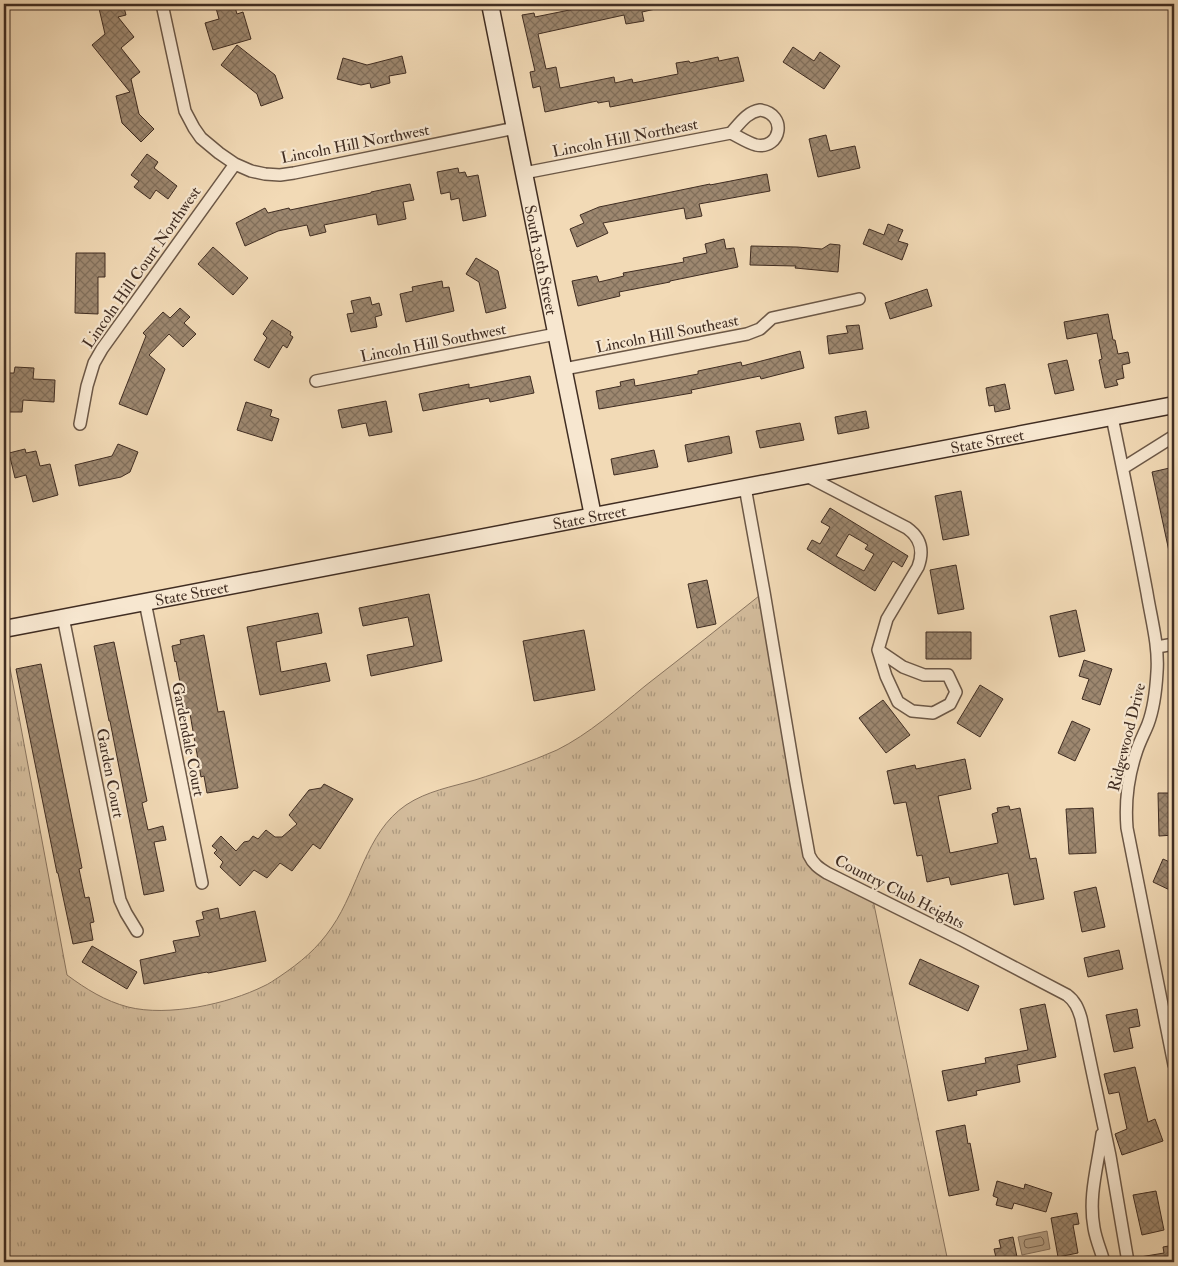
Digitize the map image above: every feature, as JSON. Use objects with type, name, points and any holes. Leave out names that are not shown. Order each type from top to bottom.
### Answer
[{"type":"main road","name":"South 30th Street","points":[[490,4],[593,516]]},
{"type":"main road","name":"State Street","points":[[4,629],[1174,405]]},
{"type":"street","name":"Lincoln Hill Northwest","points":[[162,4],[184,111],[201,138],[235,164],[251,171],[280,175],[294,173],[515,128]]},
{"type":"street","name":"Lincoln Hill Northeast","points":[[524,174],[731,133]]},
{"type":"street","name":"Lincoln Hill Court Northwest","points":[[80,424],[89,378],[94,363],[102,349],[235,164]]},
{"type":"street","name":"Lincoln Hill Southeast","points":[[564,369],[747,334],[760,329],[772,318],[859,299]]},
{"type":"street","name":"Lincoln Hill Southwest","points":[[316,381],[556,334]]},
{"type":"street","name":"Ridgewood Drive","points":[[1112,417],[1141,559],[1158,669],[1155,697],[1131,770],[1127,792],[1127,828],[1174,1065]]},
{"type":"street","points":[[1123,468],[1174,436]]},
{"type":"street","points":[[805,475],[907,528],[918,538],[922,548],[918,567],[886,619],[878,650],[886,676],[898,702],[912,711],[933,713],[950,704],[956,692],[948,675],[924,675],[903,667],[878,650]]},
{"type":"street","name":"Country Club Heights","points":[[744,487],[809,855],[816,866],[827,873],[962,940],[1072,999],[1076,1004],[1081,1018],[1110,1156],[1128,1262]]},
{"type":"street","name":"Gardendale Court","points":[[145,602],[202,883]]},
{"type":"street","name":"Garden Court","points":[[64,617],[120,900],[138,931]]},
{"type":"street","points":[[1156,647],[1174,644]]},
{"type":"street","points":[[1101,1112],[1102,1133],[1095,1172],[1093,1212],[1094,1228],[1104,1262]]},
{"type":"green space","points":[[764,592],[812,861],[872,895],[948,1262],[4,1262],[4,636],[67,975],[96,994],[128,1007],[144,1010],[179,1009],[216,1003],[266,985],[308,955],[326,935],[341,912],[381,830],[406,805],[431,793],[516,766],[569,744],[602,721]]},
{"type":"water","points":[[1047,1231],[1050,1249],[1022,1255],[1018,1237]]},
{"type":"building","points":[[98,4],[123,4],[126,15],[118,17],[134,37],[121,48],[140,72],[131,79],[139,114],[154,129],[141,142],[122,123],[116,96],[130,92],[92,45],[105,34]]},
{"type":"building","points":[[234,4],[237,14],[243,12],[251,39],[213,50],[205,23],[219,19],[216,8]]},
{"type":"building","points":[[599,4],[660,4],[660,8],[642,12],[644,21],[626,24],[624,15],[538,34],[546,69],[556,67],[560,88],[614,77],[615,83],[632,79],[633,83],[678,74],[676,63],[689,61],[690,63],[718,57],[719,61],[738,57],[744,81],[610,107],[609,101],[598,103],[597,101],[545,112],[540,86],[533,88],[530,72],[535,71],[522,15],[534,13],[535,17]]},
{"type":"building","points":[[237,45],[275,75],[283,98],[261,106],[257,94],[221,65]]},
{"type":"building","points":[[793,47],[814,61],[820,52],[840,66],[824,89],[783,62]]},
{"type":"building","points":[[402,56],[406,73],[389,76],[390,83],[371,88],[370,83],[361,85],[337,79],[343,58],[367,65]]},
{"type":"building","points":[[826,135],[830,151],[855,146],[860,168],[818,177],[809,139]]},
{"type":"building","points":[[147,154],[158,162],[154,168],[177,186],[168,199],[156,190],[150,199],[134,187],[139,181],[131,175]]},
{"type":"building","points":[[458,168],[459,173],[465,172],[467,177],[478,175],[486,216],[463,221],[459,198],[451,200],[450,192],[441,194],[437,172]]},
{"type":"building","points":[[767,174],[770,191],[699,204],[702,216],[686,219],[684,208],[603,223],[608,233],[577,247],[570,229],[584,223],[580,215],[599,207]]},
{"type":"building","points":[[410,184],[414,200],[403,202],[406,219],[378,225],[376,214],[324,225],[326,232],[310,236],[307,225],[278,231],[245,246],[236,223],[265,208],[268,213],[289,208],[290,210]]},
{"type":"building","points":[[888,224],[903,230],[898,241],[908,244],[902,260],[863,244],[869,229],[884,235]]},
{"type":"building","points":[[724,239],[726,249],[734,248],[738,267],[619,292],[620,296],[578,306],[572,281],[597,276],[599,282],[624,276],[623,273],[684,262],[683,258],[707,253],[705,244]]},
{"type":"building","points":[[830,244],[840,245],[838,272],[795,268],[796,266],[750,265],[751,246],[822,249]]},
{"type":"building","points":[[213,247],[248,278],[233,295],[198,264]]},
{"type":"building","points":[[76,253],[105,253],[105,277],[98,277],[98,314],[75,313]]},
{"type":"building","points":[[476,258],[498,271],[506,308],[486,313],[479,282],[466,274]]},
{"type":"building","points":[[442,281],[443,288],[449,287],[454,311],[406,322],[400,294],[413,291],[412,287]]},
{"type":"building","points":[[927,289],[932,306],[890,319],[885,303]]},
{"type":"building","points":[[370,297],[372,305],[379,303],[382,315],[375,317],[377,327],[351,332],[347,314],[354,313],[351,301]]},
{"type":"building","points":[[180,308],[190,317],[184,323],[196,334],[183,347],[169,334],[149,355],[165,369],[147,415],[119,404],[146,336],[143,333],[163,312],[170,318]]},
{"type":"building","points":[[1108,314],[1118,354],[1128,352],[1130,363],[1122,365],[1124,378],[1116,380],[1118,385],[1105,388],[1099,360],[1102,359],[1097,333],[1067,339],[1064,322]]},
{"type":"building","points":[[272,320],[291,332],[290,335],[293,337],[287,348],[283,345],[269,368],[254,360],[267,338],[263,334]]},
{"type":"building","points":[[859,325],[863,349],[829,354],[827,336],[848,333],[846,326]]},
{"type":"building","points":[[800,351],[804,368],[761,379],[760,376],[691,390],[692,393],[599,409],[596,391],[621,386],[620,382],[634,379],[635,386],[698,374],[698,371],[741,362],[742,366]]},
{"type":"building","points":[[1067,360],[1074,390],[1055,394],[1048,364]]},
{"type":"building","points":[[15,367],[34,368],[33,379],[55,380],[54,402],[23,400],[22,412],[8,412],[9,404],[4,403],[4,373],[14,373]]},
{"type":"building","points":[[530,376],[534,393],[490,402],[489,398],[423,411],[419,394],[469,384],[469,388]]},
{"type":"building","points":[[1005,384],[1010,409],[995,412],[994,405],[989,406],[986,388]]},
{"type":"building","points":[[386,401],[392,432],[369,436],[366,423],[342,428],[338,410]]},
{"type":"building","points":[[246,402],[272,410],[270,416],[279,419],[272,441],[237,430]]},
{"type":"building","points":[[866,411],[869,428],[838,434],[835,417]]},
{"type":"building","points":[[800,423],[804,440],[760,448],[756,431]]},
{"type":"building","points":[[729,436],[732,453],[688,462],[685,445]]},
{"type":"building","points":[[118,444],[138,452],[130,472],[121,477],[79,486],[75,465],[112,456]]},
{"type":"building","points":[[25,449],[26,453],[36,451],[40,466],[50,464],[58,495],[33,502],[26,475],[15,478],[9,453]]},
{"type":"building","points":[[654,450],[658,467],[614,475],[611,459]]},
{"type":"building","points":[[1174,467],[1174,556],[1170,556],[1152,472]]},
{"type":"building","points":[[961,491],[969,535],[943,540],[935,496]]},
{"type":"building","points":[[830,508],[908,556],[902,567],[893,561],[875,591],[807,549],[812,540],[820,544],[830,527],[821,522]],"holes":[[[849,534],[868,545],[865,549],[874,554],[864,571],[836,556]]]},
{"type":"building","points":[[956,565],[964,609],[938,614],[930,570]]},
{"type":"building","points":[[707,580],[716,624],[697,628],[688,584]]},
{"type":"building","points":[[429,594],[442,661],[371,676],[367,655],[414,646],[408,617],[363,626],[359,608]]},
{"type":"building","points":[[1076,610],[1085,651],[1059,657],[1050,616]]},
{"type":"building","points":[[318,613],[322,633],[276,642],[281,672],[326,663],[330,681],[260,695],[247,627]]},
{"type":"building","points":[[584,630],[595,690],[534,701],[523,641]]},
{"type":"building","points":[[926,632],[971,632],[971,659],[926,659]]},
{"type":"building","points":[[204,635],[218,712],[224,711],[238,788],[207,793],[204,776],[201,777],[189,708],[185,709],[172,646],[181,644],[180,640]]},
{"type":"building","points":[[114,642],[147,801],[142,803],[148,830],[163,826],[166,840],[154,842],[164,891],[144,895],[94,646]]},
{"type":"building","points":[[1084,660],[1112,669],[1100,705],[1082,699],[1089,679],[1079,676]]},
{"type":"building","points":[[41,664],[82,868],[79,869],[85,898],[89,897],[94,922],[90,923],[93,940],[73,944],[16,669]]},
{"type":"building","points":[[980,685],[1003,699],[980,737],[957,723]]},
{"type":"building","points":[[883,700],[910,735],[886,753],[859,718]]},
{"type":"building","points":[[1072,721],[1090,729],[1075,761],[1058,753]]},
{"type":"building","points":[[965,759],[971,789],[938,796],[950,853],[998,843],[992,814],[998,812],[997,808],[1009,806],[1010,810],[1020,808],[1030,859],[1036,858],[1044,899],[1014,905],[1008,873],[951,885],[949,877],[927,882],[922,855],[917,856],[906,802],[894,804],[887,771],[915,765],[916,769]]},
{"type":"building","points":[[324,784],[353,799],[320,849],[313,844],[292,871],[280,863],[267,878],[254,870],[240,886],[220,867],[223,862],[214,853],[217,850],[212,846],[221,836],[236,851],[253,836],[258,839],[266,830],[275,837],[282,837],[297,824],[289,815],[309,790],[321,788]]},
{"type":"building","points":[[1158,793],[1174,793],[1174,835],[1159,836]]},
{"type":"building","points":[[1093,808],[1096,853],[1069,854],[1066,809]]},
{"type":"building","points":[[1163,859],[1174,864],[1174,892],[1153,882]]},
{"type":"building","points":[[1096,887],[1105,927],[1082,932],[1074,892]]},
{"type":"building","points":[[218,908],[220,919],[255,911],[266,961],[144,984],[140,960],[176,952],[173,941],[200,936],[196,921],[204,919],[202,912]]},
{"type":"building","points":[[92,946],[137,972],[127,989],[82,962]]},
{"type":"building","points":[[1119,950],[1123,969],[1088,977],[1084,958]]},
{"type":"building","points":[[920,959],[979,986],[968,1011],[909,984]]},
{"type":"building","points":[[1045,1004],[1056,1057],[1017,1065],[1020,1082],[976,1091],[977,1095],[948,1101],[942,1071],[986,1063],[985,1058],[1028,1050],[1020,1009]]},
{"type":"building","points":[[1137,1009],[1140,1026],[1129,1028],[1133,1048],[1114,1052],[1106,1015]]},
{"type":"building","points":[[1135,1067],[1148,1122],[1155,1119],[1163,1141],[1122,1155],[1115,1134],[1127,1129],[1119,1092],[1109,1094],[1104,1074]]},
{"type":"building","points":[[965,1125],[979,1190],[949,1196],[936,1131]]},
{"type":"building","points":[[997,1181],[1024,1189],[1025,1184],[1052,1193],[1046,1212],[1014,1203],[1012,1209],[996,1205],[998,1198],[993,1196]]},
{"type":"building","points":[[1156,1191],[1164,1230],[1142,1235],[1133,1195]]},
{"type":"building","points":[[1077,1213],[1079,1224],[1073,1225],[1078,1253],[1058,1257],[1051,1218]]},
{"type":"building","points":[[1013,1237],[1018,1262],[997,1262],[994,1249],[1001,1248],[999,1240]]},
{"type":"building","points":[[1174,1245],[1174,1262],[1140,1262],[1140,1257],[1164,1253],[1163,1247]]}]
